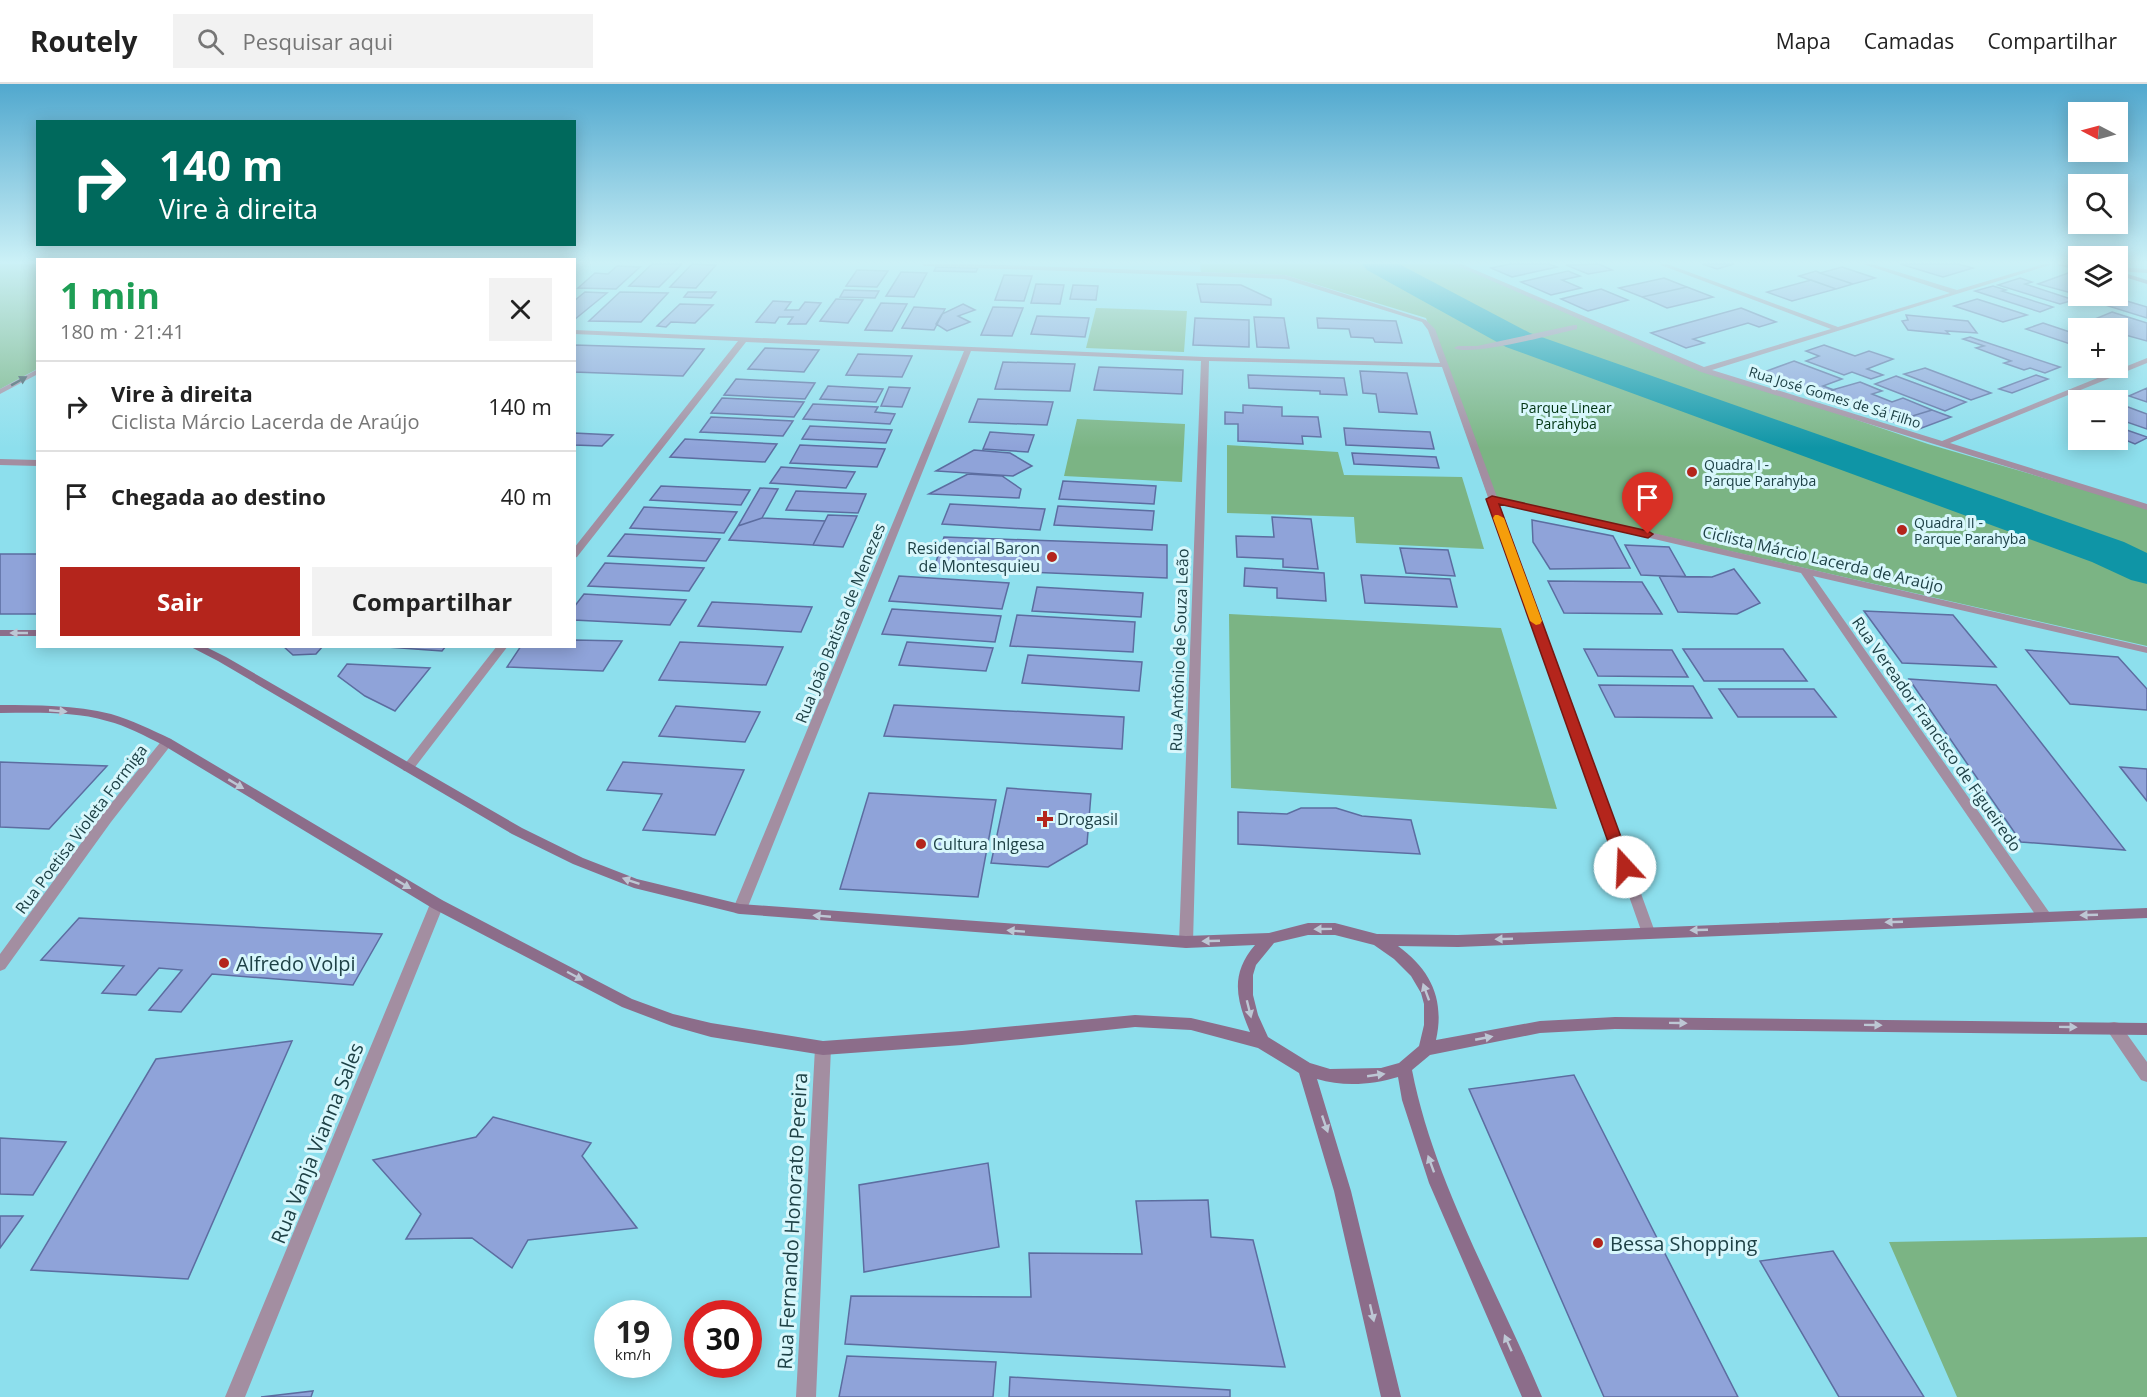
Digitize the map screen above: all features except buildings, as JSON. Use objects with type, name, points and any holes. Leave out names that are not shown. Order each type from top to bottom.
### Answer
[{"type":"main road","points":[[0,633],[36,633]]},
{"type":"main road","points":[[199,648],[222,659],[517,831],[578,861],[634,883],[740,909],[1186,942],[1269,939],[1308,930],[1335,929],[1377,940],[1458,941],[2147,913]]},
{"type":"main road","points":[[0,709],[34,709],[89,714],[123,721],[167,742],[437,904],[627,1003],[672,1020],[750,1037],[823,1048],[962,1038],[1135,1021],[1191,1024],[1262,1042],[1306,1069],[1330,1076],[1354,1077],[1381,1075],[1404,1068],[1426,1049],[1540,1027],[1615,1023],[2147,1029]]},
{"type":"main road","points":[[1262,1042],[1252,1020],[1244,992],[1249,966],[1269,939]]},
{"type":"main road","points":[[1377,940],[1411,963],[1428,992],[1432,1017],[1426,1049]]},
{"type":"main road","points":[[1404,1068],[1410,1100],[1438,1184],[1532,1397]]},
{"type":"main road","points":[[1306,1069],[1329,1135],[1391,1397]]},
{"type":"street","points":[[1427,325],[1431,328],[1445,365],[1648,932]]},
{"type":"street","name":"Rua José Gomes de Sá Filho","points":[[1599,325],[1704,370],[2147,507]]},
{"type":"street","points":[[1828,325],[1838,329]]},
{"type":"street","points":[[1704,370],[1850,325]]},
{"type":"street","points":[[1458,348],[1477,348],[1574,327]]},
{"type":"street","points":[[576,332],[1205,359],[1445,365]]},
{"type":"street","points":[[576,552],[743,340]]},
{"type":"street","name":"Rua João Batista de Menezes","points":[[740,909],[968,349]]},
{"type":"street","name":"Rua Antônio de Souza Leão","points":[[1186,942],[1205,359]]},
{"type":"street","points":[[1941,444],[2147,360]]},
{"type":"street","points":[[0,392],[36,372]]},
{"type":"street","points":[[0,462],[36,463]]},
{"type":"street","name":"Ciclista Márcio Lacerda de Araújo","points":[[1492,499],[2147,650]]},
{"type":"street","name":"Rua Vereador Francisco de Figueiredo","points":[[1804,570],[2043,916]]},
{"type":"street","points":[[408,768],[501,648]]},
{"type":"street","name":"Rua Poetisa Violeta Formiga","points":[[0,965],[106,819],[167,742]]},
{"type":"street","name":"Rua Vanja Vianna Sales","points":[[236,1397],[437,904]]},
{"type":"street","points":[[2114,1028],[2147,1074]]},
{"type":"street","name":"Rua Fernando Honorato Pereira","points":[[806,1397],[823,1048]]},
{"type":"green space","points":[[0,325],[36,325],[36,370],[0,389]]},
{"type":"green space","points":[[1092,325],[1186,325],[1184,352],[1086,348]]},
{"type":"green space","name":"Parque Linear Parahyba","points":[[1429,325],[1603,325],[1700,367],[1928,444],[2147,508],[2147,646],[1488,496]]},
{"type":"green space","points":[[1077,419],[1185,424],[1182,482],[1064,476]]},
{"type":"green space","points":[[1227,445],[1338,452],[1344,475],[1462,477],[1484,549],[1356,543],[1354,517],[1227,513]]},
{"type":"green space","points":[[1229,614],[1501,628],[1557,809],[1231,788]]},
{"type":"green space","points":[[2147,1237],[2147,1397],[1957,1397],[1889,1242]]},
{"type":"waterway","points":[[1491,325],[1518,340],[2108,552],[2147,570]]},
{"type":"slow traffic","points":[[1498,518],[1536,621]]},
{"type":"place","name":"Quadra I - Parque Parahyba","points":[[1692,472]]},
{"type":"place","name":"Quadra II - Parque Parahyba","points":[[1902,530]]},
{"type":"place","name":"Residencial Baron de Montesquieu","points":[[1052,557]]},
{"type":"place","name":"Drogasil","points":[[1045,819]]},
{"type":"place","name":"Cultura Inlgesa","points":[[921,844]]},
{"type":"place","name":"Alfredo Volpi","points":[[224,963]]},
{"type":"place","name":"Bessa Shopping","points":[[1598,1243]]},
{"type":"route","points":[[1625,867],[1492,499],[1648,534]]}]
